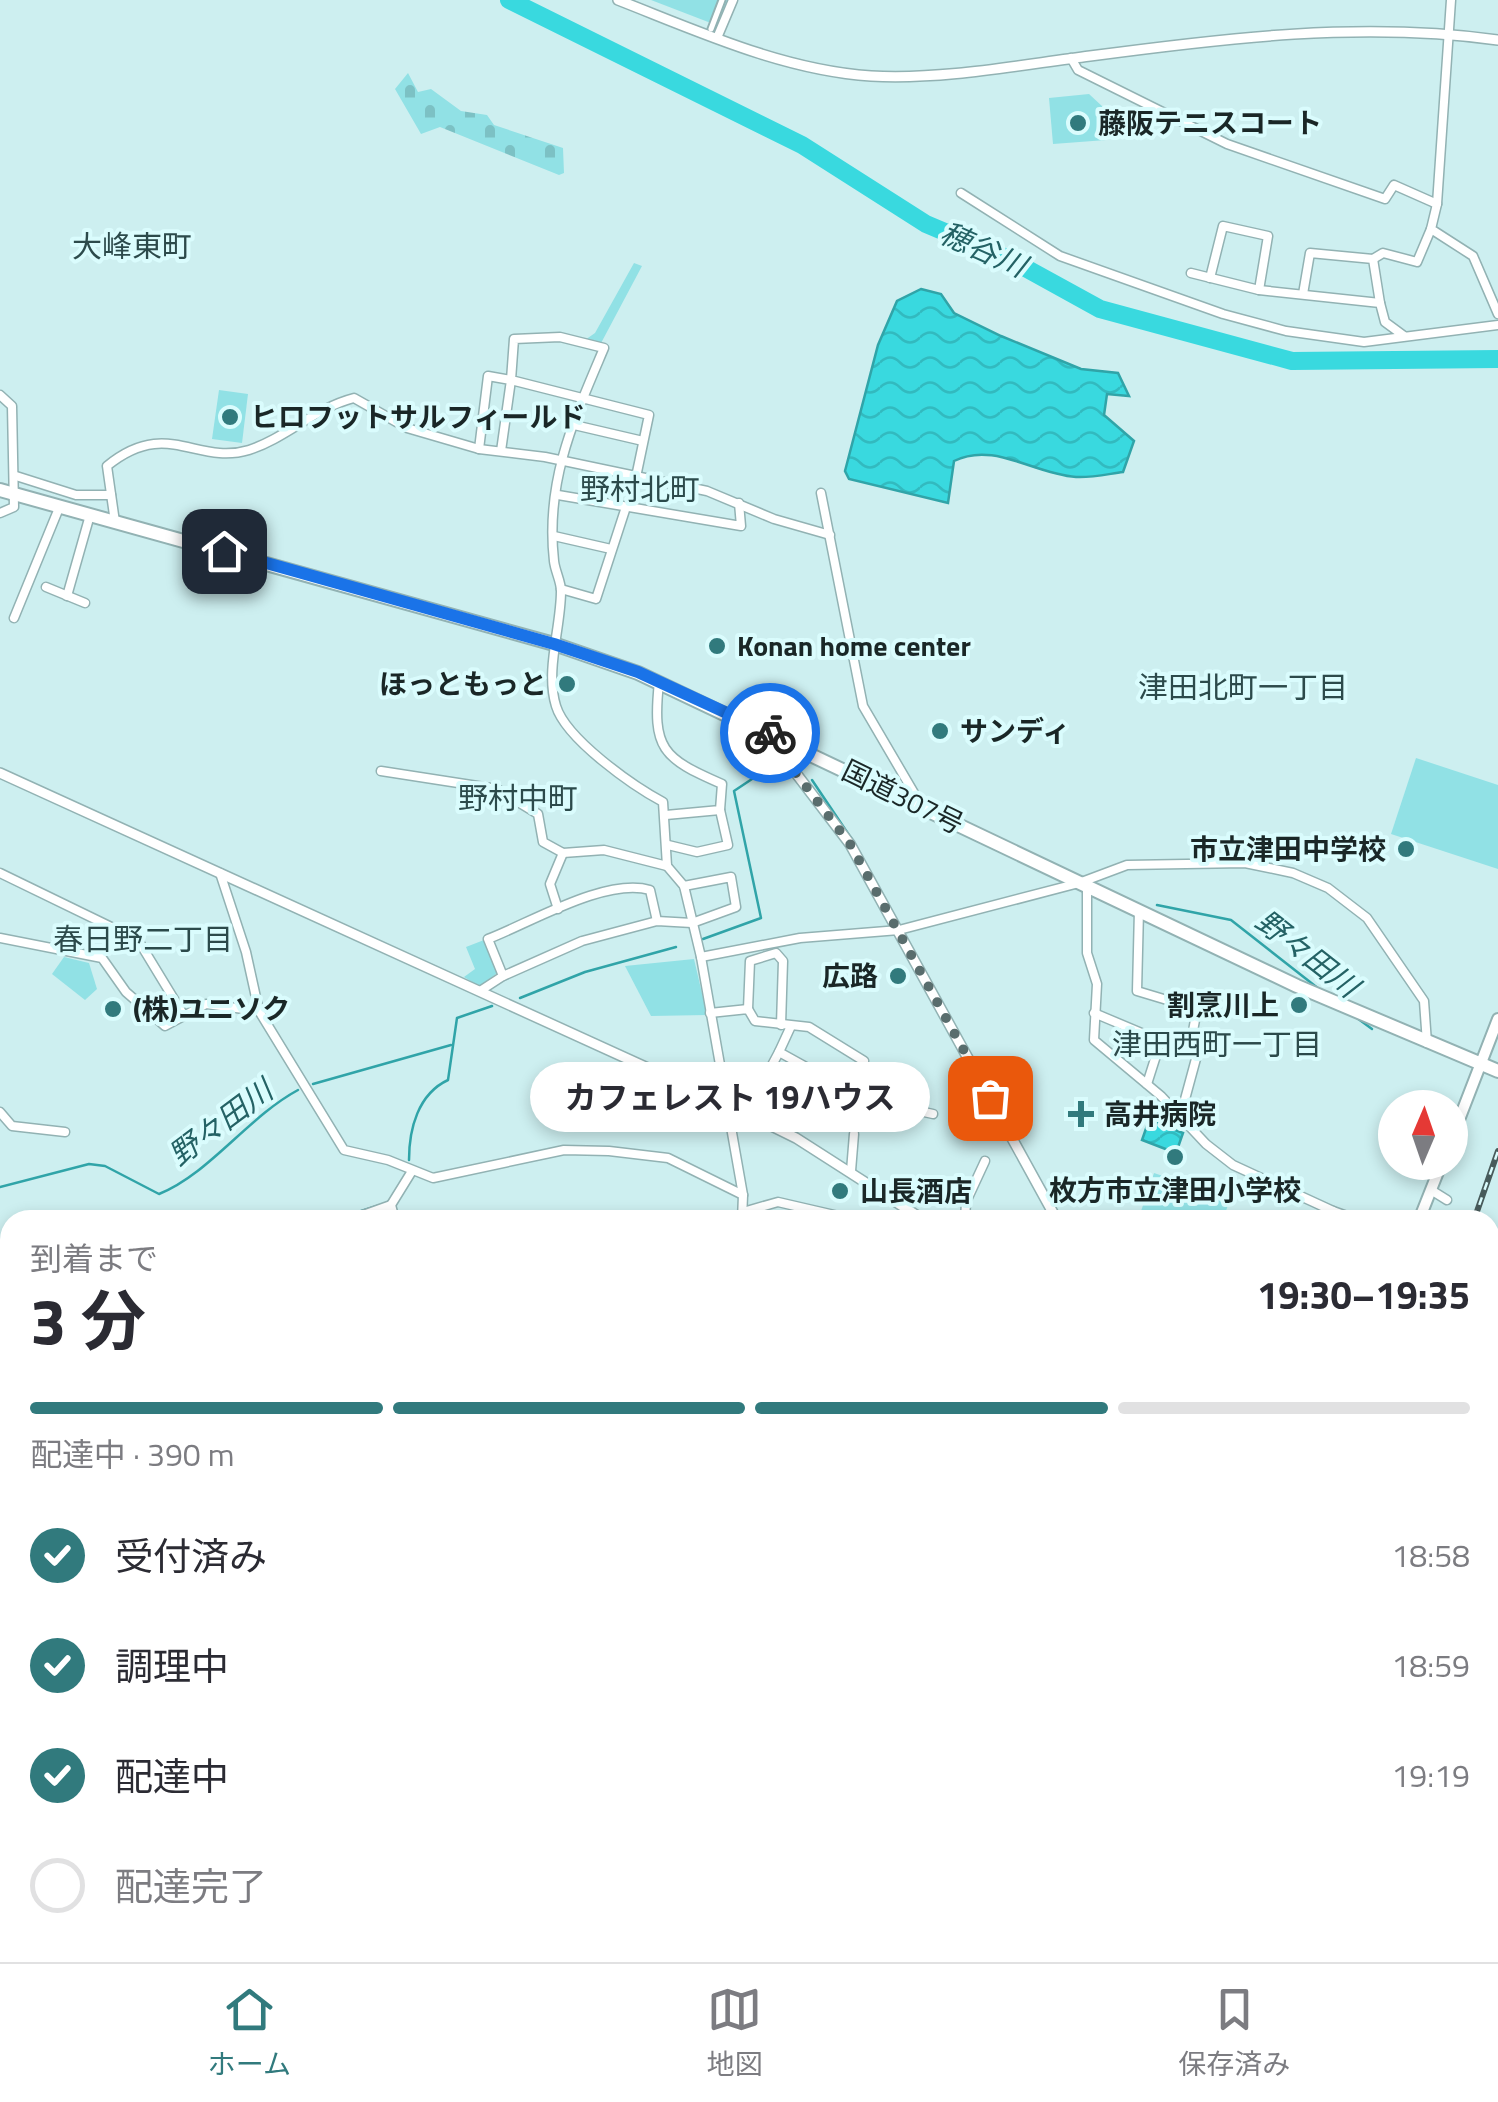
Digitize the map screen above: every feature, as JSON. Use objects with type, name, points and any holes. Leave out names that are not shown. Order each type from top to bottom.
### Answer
[{"type":"highway","name":"国道307号","points":[[0,490],[554,644],[659,682],[1356,1012],[1498,1071]]},
{"type":"main road","points":[[1468,1099],[1498,1019]]},
{"type":"main road","points":[[1423,1210],[1435,1180]]},
{"type":"street","points":[[618,0],[811,68],[874,76],[1262,35],[1448,34],[1498,40]]},
{"type":"street","points":[[714,34],[722,0]]},
{"type":"street","points":[[714,34],[733,0]]},
{"type":"street","points":[[1304,294],[1310,252],[1373,260],[1382,253],[1417,262],[1437,204],[1451,0]]},
{"type":"street","points":[[1071,58],[1078,70],[1227,144],[1385,199],[1394,185],[1437,204]]},
{"type":"street","points":[[961,192],[1060,256],[1208,309],[1323,338],[1364,342],[1498,324]]},
{"type":"street","points":[[1210,278],[1223,226],[1268,236],[1259,290]]},
{"type":"street","points":[[1431,229],[1474,256],[1498,314]]},
{"type":"street","points":[[1373,260],[1385,322],[1404,336]]},
{"type":"street","points":[[1191,273],[1259,290],[1380,303]]},
{"type":"street","points":[[501,451],[514,339],[560,337],[604,348],[570,424],[560,462],[554,536],[561,590],[554,644],[556,707],[594,753],[634,786],[663,802],[667,866]]},
{"type":"street","points":[[479,449],[488,376],[648,415],[636,477]]},
{"type":"street","points":[[0,395],[12,406],[16,476],[14,507],[0,513]]},
{"type":"street","points":[[116,522],[107,466],[131,451],[169,441],[194,449],[248,450],[330,404],[354,398],[393,424],[479,449],[707,490],[774,519],[830,535]]},
{"type":"street","points":[[570,424],[642,441]]},
{"type":"street","points":[[16,476],[76,495],[112,495]]},
{"type":"street","points":[[821,493],[863,706],[921,805]]},
{"type":"street","points":[[558,495],[741,526],[739,503]]},
{"type":"street","points":[[561,590],[596,599],[626,507]]},
{"type":"street","points":[[14,618],[59,508]]},
{"type":"street","points":[[67,596],[90,515]]},
{"type":"street","points":[[554,536],[612,549]]},
{"type":"street","points":[[46,587],[85,604]]},
{"type":"street","points":[[659,682],[654,726],[676,764],[722,784],[720,810],[728,844],[697,852],[668,845]]},
{"type":"street","points":[[785,741],[782,755],[850,844],[1052,1210]]},
{"type":"street","points":[[381,771],[497,789],[538,814],[543,842],[562,853],[604,850],[667,866],[684,886],[728,1105],[742,1210]]},
{"type":"street","points":[[0,773],[728,1105],[851,1172],[909,1210]]},
{"type":"street","points":[[666,815],[720,810]]},
{"type":"street","points":[[558,908],[550,884],[562,853]]},
{"type":"street","points":[[701,957],[800,938],[900,930],[1083,885],[1127,864],[1206,862],[1281,870],[1328,888],[1367,918],[1424,1001],[1426,1042]]},
{"type":"street","points":[[0,872],[138,940],[183,1014]]},
{"type":"street","points":[[220,873],[246,952],[258,1011],[344,1150],[388,1160],[432,1178],[456,1176],[518,1157],[566,1149],[609,1151],[668,1158],[743,1195]]},
{"type":"street","points":[[480,992],[503,976],[582,941],[657,922],[692,923],[736,907],[731,877],[684,886]]},
{"type":"street","points":[[1083,885],[1087,953],[1097,984],[1094,1040],[1234,1165],[1320,1210]]},
{"type":"street","points":[[503,976],[488,939],[594,895],[640,887],[650,890],[657,922]]},
{"type":"street","points":[[1136,909],[1138,991],[1197,1009],[1189,1053]]},
{"type":"street","points":[[0,938],[102,958],[126,992],[165,1026],[206,1004],[258,1011]]},
{"type":"street","points":[[772,1067],[786,1025],[783,961],[776,953],[750,961],[748,1009],[755,1020],[786,1025],[808,1027],[864,1060],[844,1088]]},
{"type":"street","points":[[710,1012],[748,1009]]},
{"type":"street","points":[[1094,1013],[1197,1056],[1181,1114]]},
{"type":"street","points":[[1147,1084],[1161,1040]]},
{"type":"street","points":[[778,1052],[844,1088],[847,1095],[934,1114]]},
{"type":"street","points":[[0,1112],[12,1126],[65,1132]]},
{"type":"street","points":[[851,1172],[854,1134]]},
{"type":"street","points":[[966,1210],[985,1161]]},
{"type":"street","points":[[379,1210],[391,1206],[412,1171]]},
{"type":"street","points":[[1431,1190],[1447,1200]]},
{"type":"street","points":[[757,1210],[778,1202],[813,1210]]},
{"type":"street","points":[[391,1206],[392,1210]]},
{"type":"green space","points":[[651,0],[728,0],[716,25]]},
{"type":"green space","points":[[408,73],[418,92],[431,89],[461,111],[487,115],[494,125],[563,148],[564,173],[559,175],[440,127],[421,134],[395,89]]},
{"type":"green space","name":"藤阪テニスコート","points":[[1089,94],[1103,107],[1106,140],[1053,144],[1049,98]]},
{"type":"green space","points":[[634,263],[642,266],[600,345],[585,340],[595,333]]},
{"type":"green space","name":"ヒロフットサルフィールド","points":[[219,390],[248,394],[242,443],[212,439]]},
{"type":"green space","points":[[1416,758],[1498,785],[1498,869],[1391,834]]},
{"type":"green space","points":[[484,940],[497,973],[480,987],[464,977],[475,969],[466,947]]},
{"type":"green space","points":[[64,957],[89,963],[97,989],[85,1000],[52,974]]},
{"type":"green space","points":[[694,959],[707,1015],[651,1016],[625,966]]},
{"type":"green space","points":[[1154,1173],[1230,1199],[1226,1210],[1141,1210]]},
{"type":"water","points":[[921,289],[941,294],[954,313],[1001,336],[1081,369],[1118,373],[1129,396],[1107,394],[1104,415],[1134,441],[1123,472],[1076,477],[999,456],[969,456],[954,461],[948,503],[849,479],[845,471],[878,345],[897,301]]},
{"type":"water","points":[[1149,1120],[1183,1133],[1176,1153],[1142,1140]]},
{"type":"waterway","name":"穂谷川","points":[[509,0],[802,145],[926,224],[1009,259],[1100,309],[1292,361],[1498,359]]},
{"type":"waterway","name":"野々田川","points":[[703,939],[761,918],[734,791],[761,773]]},
{"type":"waterway","name":"野々田川","points":[[812,780],[855,844]]},
{"type":"waterway","name":"野々田川","points":[[1157,905],[1231,920],[1319,989]]},
{"type":"waterway","name":"野々田川","points":[[520,998],[585,972],[676,947]]},
{"type":"waterway","points":[[409,1160],[411,1136],[422,1103],[448,1080],[457,1018],[492,1006]]},
{"type":"waterway","name":"野々田川","points":[[1357,1018],[1372,1029]]},
{"type":"waterway","name":"野々田川","points":[[313,1084],[451,1045]]},
{"type":"waterway","name":"野々田川","points":[[0,1187],[89,1164],[105,1166],[159,1194],[195,1173],[262,1115],[298,1090]]},
{"type":"waterway","points":[[364,1210],[377,1206]]},
{"type":"railway","points":[[1477,1210],[1498,1151]]},
{"type":"way so far","points":[[770,733],[785,741],[782,755],[850,844],[990,1098]]},
{"type":"place","name":"藤阪テニスコート","points":[[1078,123]]},
{"type":"place","name":"ヒロフットサルフィールド","points":[[230,417]]},
{"type":"place","name":"Konan home center","points":[[717,646]]},
{"type":"place","name":"ほっともっと","points":[[567,684]]},
{"type":"place","name":"サンディ","points":[[940,731]]},
{"type":"place","name":"市立津田中学校","points":[[1406,849]]},
{"type":"place","name":"広路","points":[[898,976]]},
{"type":"place","name":"割烹川上","points":[[1299,1005]]},
{"type":"place","name":"(株)ユニソク","points":[[113,1009]]},
{"type":"place","name":"カフェレスト 19ハウス","points":[[990,1098]]},
{"type":"place","name":"高井病院","points":[[1081,1114]]},
{"type":"place","name":"枚方市立津田小学校","points":[[1175,1157]]},
{"type":"place","name":"山長酒店","points":[[840,1191]]},
{"type":"district","name":"大峰東町","points":[[132,247]]},
{"type":"district","name":"野村北町","points":[[640,490]]},
{"type":"district","name":"津田北町一丁目","points":[[1243,688]]},
{"type":"district","name":"野村中町","points":[[518,799]]},
{"type":"district","name":"春日野二丁目","points":[[143,940]]},
{"type":"district","name":"津田西町一丁目","points":[[1217,1045]]},
{"type":"route","points":[[224,551],[554,644],[638,672],[770,733]]}]
